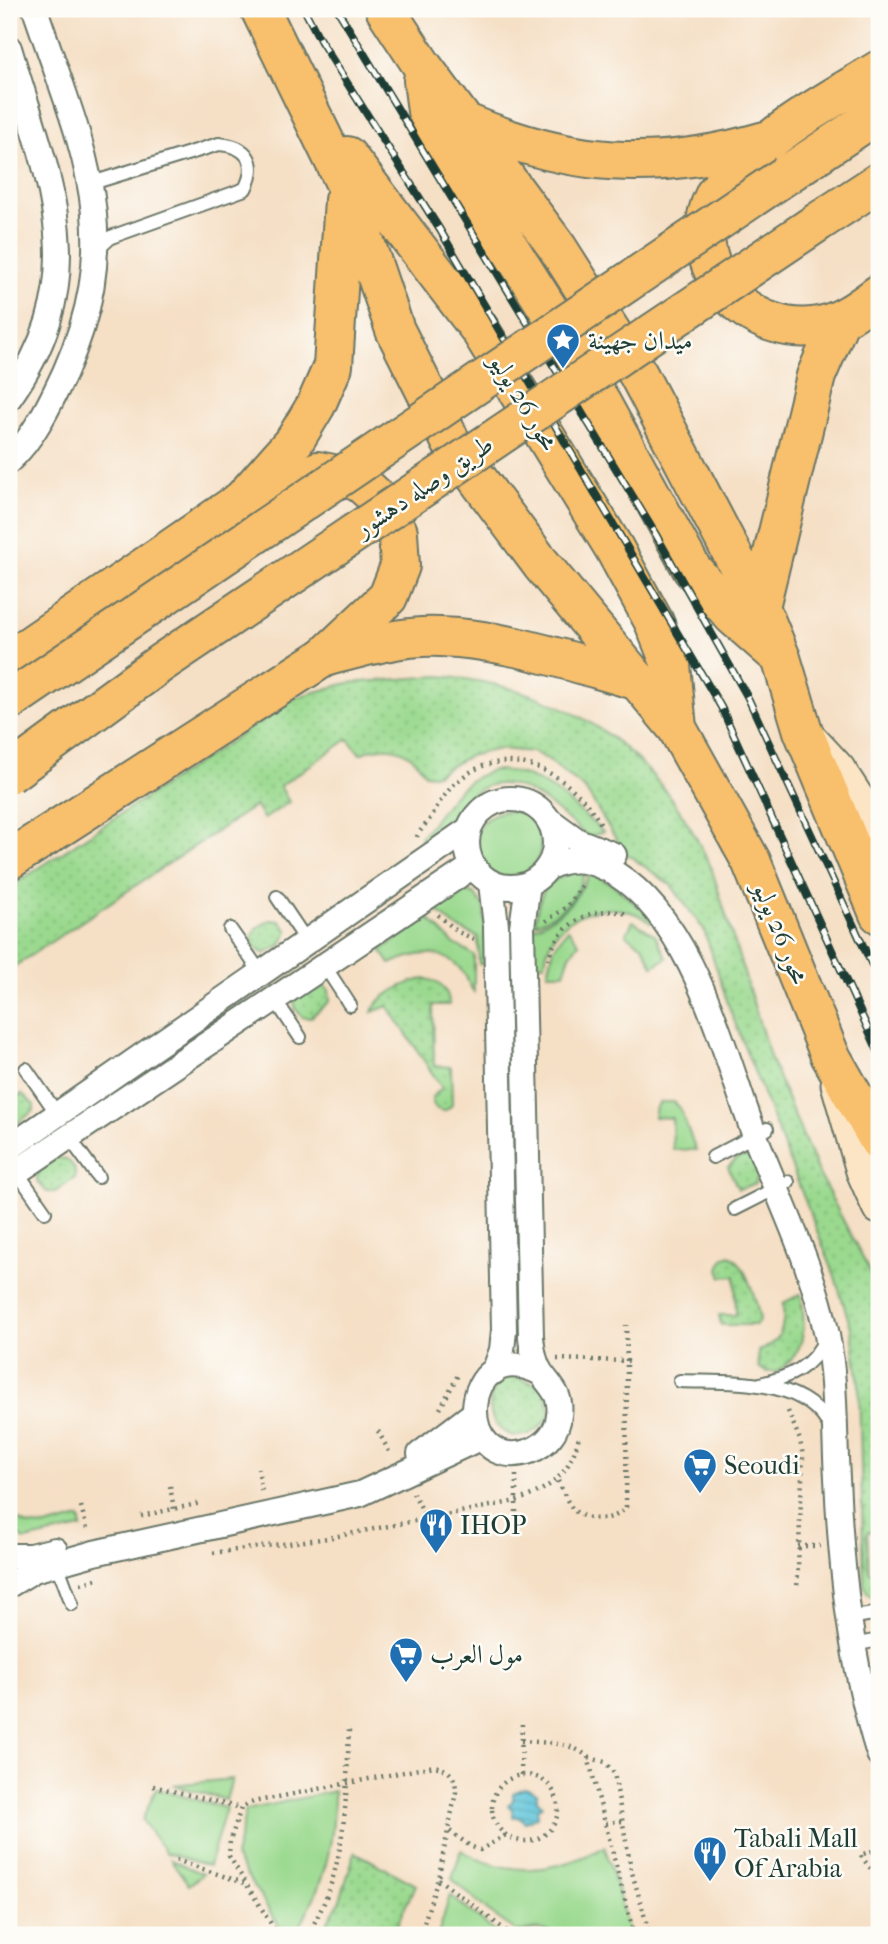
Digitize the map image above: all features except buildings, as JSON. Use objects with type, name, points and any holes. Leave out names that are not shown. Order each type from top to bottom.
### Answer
[{"type":"main road","name":"محور 26 يوليو","points":[[260,9],[345,184],[395,330],[453,446],[515,532],[677,728],[751,861],[830,1055],[879,1141]]},
{"type":"main road","points":[[385,9],[421,64],[557,247],[638,374],[760,607],[781,658],[803,730],[879,914]]},
{"type":"main road","points":[[421,64],[427,111],[445,146],[559,326],[692,569],[733,616],[781,658]]},
{"type":"main road","points":[[879,70],[765,141],[716,192],[710,208],[706,242],[716,276],[734,301],[760,319],[774,324],[805,328],[840,320],[879,294]]},
{"type":"main road","name":"محور 26 يوليو","points":[[308,108],[415,241],[480,330],[614,548],[654,622],[671,665],[677,728]]},
{"type":"main road","points":[[9,701],[879,113]]},
{"type":"main road","points":[[464,122],[547,153],[602,161],[679,161],[765,141]]},
{"type":"main road","name":"طريق وصله دهشور","points":[[9,774],[161,663],[879,182]]},
{"type":"main road","points":[[242,500],[295,440],[316,405],[333,366],[345,184]]},
{"type":"main road","points":[[760,607],[816,376],[840,320]]},
{"type":"main road","points":[[9,660],[242,500],[318,471],[334,473],[362,484],[384,504],[392,517],[400,549],[396,582],[388,597],[324,657],[9,860]]},
{"type":"main road","points":[[324,657],[386,641],[439,636],[531,650],[639,681]]},
{"type":"main road","points":[[803,730],[838,769],[879,832]]},
{"type":"main road","points":[[830,1055],[849,1127],[879,1207]]},
{"type":"street","points":[[9,461],[50,404],[78,342],[91,300],[97,250],[92,183],[35,9]]},
{"type":"street","points":[[9,48],[45,162],[58,219],[58,256],[48,325],[26,375],[9,398]]},
{"type":"street","points":[[13,1175],[64,1126],[261,973],[469,829],[483,809],[506,799],[530,803],[602,858],[651,881],[682,919],[761,1132],[831,1300],[847,1370],[854,1545],[879,1754]]},
{"type":"street","points":[[547,868],[555,844],[549,820]]},
{"type":"street","points":[[469,829],[468,854],[473,866],[491,883],[515,887],[528,884],[547,868],[570,860],[602,858]]},
{"type":"street","points":[[9,1148],[64,1126],[324,965],[473,866]]},
{"type":"street","points":[[491,883],[496,926],[504,1331],[502,1350],[494,1372],[477,1390],[473,1414],[482,1437],[503,1451],[515,1454],[539,1447],[556,1429],[559,1417],[557,1392],[531,1336],[522,927],[528,884]]},
{"type":"street","points":[[782,1185],[827,1335],[834,1391],[835,1438],[864,1615]]},
{"type":"street","points":[[494,1372],[518,1366],[547,1366]]},
{"type":"street","points":[[9,1585],[54,1557],[352,1485],[419,1455],[473,1414]]},
{"type":"street","points":[[9,1556],[54,1557],[360,1494],[482,1437]]},
{"type":"street","points":[[866,1642],[879,1695]]},
{"type":"lane","points":[[92,183],[219,144],[235,145],[246,152],[251,167],[246,189],[111,237],[97,250]]},
{"type":"lane","points":[[277,897],[306,940]]},
{"type":"lane","points":[[230,929],[261,973]]},
{"type":"lane","points":[[324,965],[350,1005]]},
{"type":"lane","points":[[273,997],[300,1037]]},
{"type":"lane","points":[[26,1069],[98,1177]]},
{"type":"lane","points":[[713,1157],[761,1132]]},
{"type":"lane","points":[[13,1175],[45,1212]]},
{"type":"lane","points":[[735,1209],[782,1185]]},
{"type":"lane","points":[[756,1384],[782,1379],[802,1369],[813,1359],[827,1335]]},
{"type":"lane","points":[[680,1381],[756,1384],[785,1391],[808,1402],[820,1412],[835,1438]]},
{"type":"lane","points":[[54,1557],[72,1604]]},
{"type":"path","points":[[430,855],[415,835],[426,825],[446,790],[476,768],[506,761],[537,766],[570,787],[607,834],[602,858],[567,907],[549,920],[522,927]]},
{"type":"path","points":[[558,1481],[572,1507],[583,1516],[616,1517],[626,1507],[626,1325]]},
{"type":"path","points":[[547,1366],[627,1361]]},
{"type":"path","points":[[438,1420],[447,1392],[466,1364]]},
{"type":"path","points":[[785,1391],[787,1408],[800,1440],[803,1464],[797,1589]]},
{"type":"path","points":[[379,1460],[402,1450]]},
{"type":"path","points":[[515,1454],[516,1513]]},
{"type":"path","points":[[790,1463],[803,1464]]},
{"type":"path","points":[[249,1494],[275,1489]]},
{"type":"path","points":[[137,1517],[211,1501]]},
{"type":"path","points":[[76,1532],[100,1526]]},
{"type":"path","points":[[521,1775],[522,1720]]},
{"type":"path","points":[[307,1935],[322,1909],[341,1853],[349,1729]]},
{"type":"path","points":[[521,1741],[565,1744],[578,1748],[588,1758],[610,1766],[650,1935]]},
{"type":"path","points":[[588,1758],[634,1935]]},
{"type":"path","points":[[153,1786],[241,1808],[253,1802],[347,1783],[434,1766],[444,1768],[456,1782],[450,1831],[420,1935]]},
{"type":"path","points":[[521,1775],[540,1779],[554,1792],[558,1811],[550,1829],[534,1840],[524,1841],[506,1835],[494,1819],[493,1800],[503,1783],[521,1775]]},
{"type":"path","points":[[241,1808],[228,1849],[232,1863],[278,1935]]},
{"type":"path","points":[[606,1823],[622,1821]]},
{"type":"path","points":[[450,1831],[480,1850],[506,1835]]},
{"type":"path","points":[[879,1849],[860,1855],[879,1879]]},
{"type":"path","points":[[176,1860],[245,1883]]},
{"type":"path","points":[[438,1879],[512,1935]]},
{"type":"green space","points":[[439,676],[486,683],[529,694],[569,711],[604,732],[637,759],[665,791],[690,828],[712,870],[771,1060],[818,1172],[879,1289],[879,1532],[867,1532],[869,1572],[879,1573],[879,1599],[868,1594],[864,1585],[859,1385],[852,1331],[834,1274],[730,1010],[704,930],[671,885],[624,852],[585,789],[547,759],[533,752],[499,749],[469,756],[434,775],[425,774],[412,758],[397,749],[379,748],[360,754],[348,739],[280,786],[289,802],[264,819],[255,806],[9,970],[9,888],[297,697],[348,683]]},
{"type":"green space","points":[[494,770],[527,776],[541,782],[567,800],[603,832],[589,837],[530,792],[498,784],[481,789],[464,801],[447,831],[428,846],[420,837],[452,797],[469,782]]},
{"type":"green space","points":[[502,811],[514,811],[526,816],[536,826],[541,844],[539,857],[526,872],[514,877],[502,877],[490,872],[480,862],[475,850],[475,838],[480,826],[490,816]]},
{"type":"green space","points":[[585,870],[579,888],[568,904],[535,923],[540,900],[548,885],[562,876]]},
{"type":"green space","points":[[590,872],[616,887],[654,919],[651,923],[636,914],[619,910],[602,909],[585,913],[558,932],[549,946],[545,964],[534,963],[533,928],[553,918],[568,906]]},
{"type":"green space","points":[[457,890],[474,894],[484,907],[486,964],[479,964],[478,937],[456,927],[437,911],[439,904]]},
{"type":"green space","points":[[428,918],[453,943],[474,955],[474,992],[463,972],[447,958],[419,955],[390,964],[381,950]]},
{"type":"green space","points":[[270,920],[280,921],[288,931],[281,945],[264,954],[253,946],[251,938],[256,929]]},
{"type":"green space","points":[[633,921],[655,935],[667,958],[653,966],[643,946],[626,935]]},
{"type":"green space","points":[[568,929],[579,943],[570,955],[564,973],[548,973],[554,947]]},
{"type":"green space","points":[[426,979],[443,987],[449,1000],[449,1005],[433,1005],[434,1066],[451,1067],[452,1105],[445,1111],[436,1107],[432,1100],[442,1088],[388,1006],[372,1012],[380,1000],[395,990]]},
{"type":"green space","points":[[319,982],[329,990],[330,1001],[310,1018],[302,1017],[295,1008],[294,997]]},
{"type":"green space","points":[[22,1094],[34,1105],[34,1111],[9,1129],[9,1100]]},
{"type":"green space","points":[[661,1102],[674,1102],[680,1108],[696,1150],[673,1150],[672,1118],[654,1117],[656,1107]]},
{"type":"green space","points":[[739,1157],[751,1157],[759,1172],[755,1184],[738,1189],[728,1167]]},
{"type":"green space","points":[[56,1158],[71,1163],[75,1178],[55,1192],[47,1192],[37,1181],[38,1171]]},
{"type":"green space","points":[[730,1255],[741,1266],[750,1284],[760,1320],[756,1325],[721,1325],[719,1315],[736,1315],[735,1276],[722,1277],[719,1269],[723,1258]]},
{"type":"green space","points":[[801,1294],[804,1317],[802,1338],[794,1357],[776,1372],[759,1368],[758,1351],[772,1344],[780,1333],[783,1303]]},
{"type":"green space","points":[[511,1376],[546,1387],[550,1415],[535,1430],[521,1436],[508,1434],[498,1426],[491,1414],[491,1401],[497,1387]]},
{"type":"green space","points":[[9,1511],[24,1524],[33,1526],[80,1518],[82,1528],[25,1540],[9,1529]]},
{"type":"green space","points":[[232,1779],[226,1800],[173,1785]]},
{"type":"green space","points":[[156,1789],[226,1808],[209,1866],[166,1853],[142,1820]]},
{"type":"green space","points":[[334,1791],[330,1846],[321,1880],[297,1931],[293,1935],[285,1935],[235,1857],[246,1810]]},
{"type":"green space","points":[[605,1847],[630,1935],[565,1935],[537,1929],[518,1932],[489,1912],[452,1879],[461,1850],[497,1865],[533,1869],[569,1862]]},
{"type":"green space","points":[[355,1852],[416,1885],[401,1915],[395,1935],[331,1935],[323,1930],[340,1900]]},
{"type":"green space","points":[[171,1860],[203,1874],[189,1885]]},
{"type":"green space","points":[[450,1895],[499,1935],[438,1935]]},
{"type":"water","points":[[525,1788],[537,1793],[537,1800],[542,1805],[537,1810],[537,1817],[525,1822],[520,1817],[513,1817],[513,1810],[508,1806],[513,1800],[513,1793]]},
{"type":"railway","points":[[304,9],[320,40],[440,230],[721,707],[879,1053]]},
{"type":"railway","points":[[337,9],[655,533],[748,698],[879,980]]},
{"type":"place","name":"ميدان جهينة","points":[[563,370]]},
{"type":"place","name":"Seoudi","points":[[700,1495]]},
{"type":"place","name":"IHOP","points":[[436,1555]]},
{"type":"place","name":"مول العرب","points":[[406,1684]]},
{"type":"place","name":"Tabali Mall Of Arabia","points":[[710,1883]]}]
